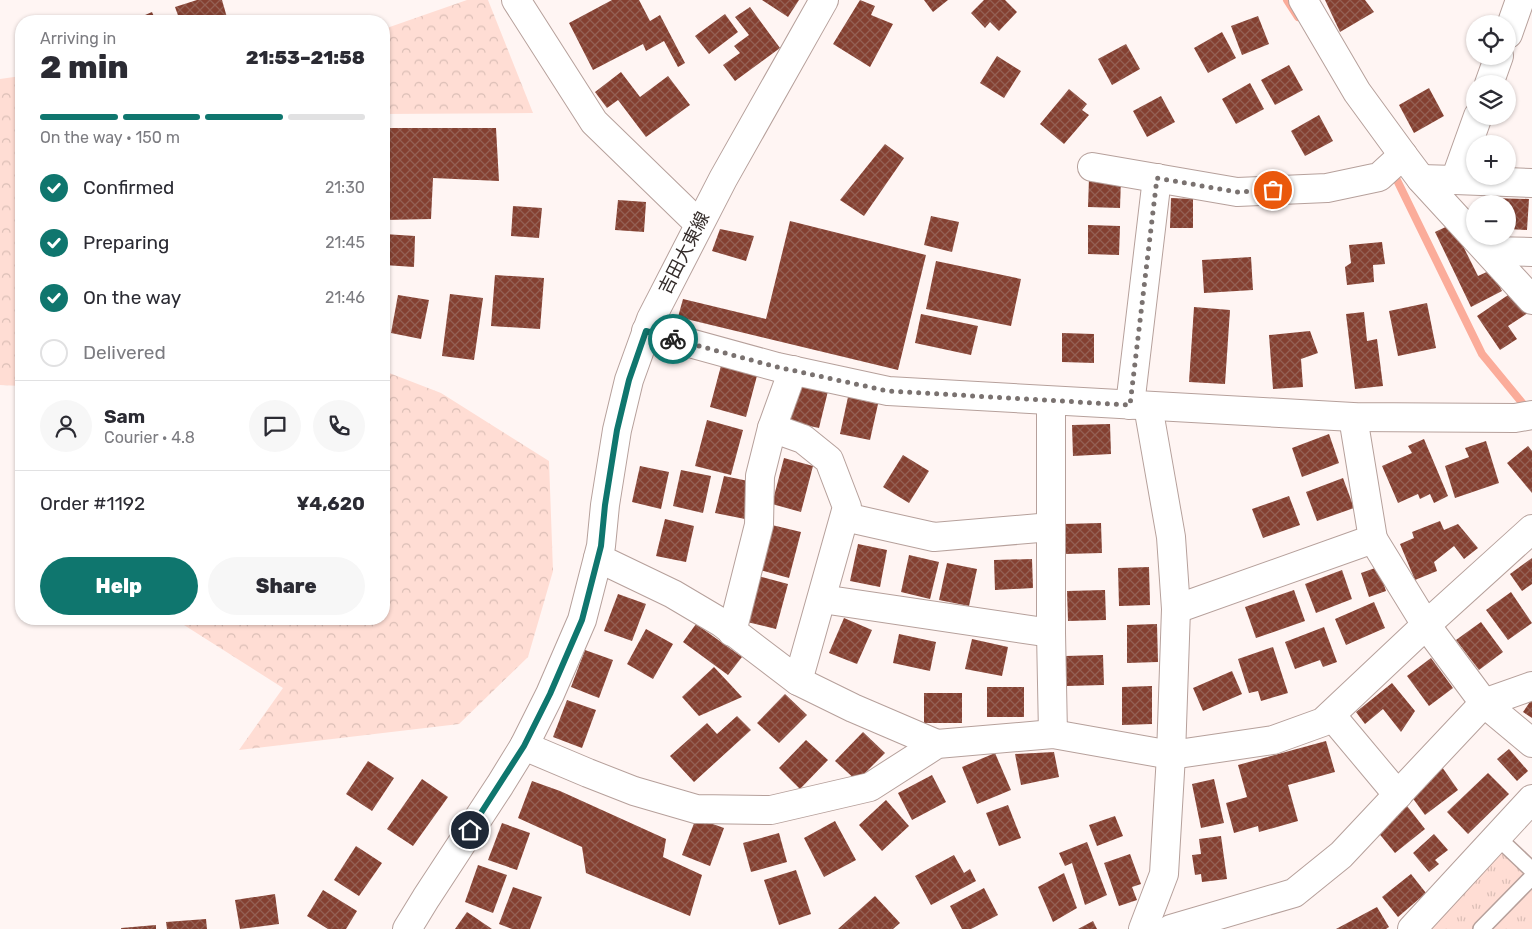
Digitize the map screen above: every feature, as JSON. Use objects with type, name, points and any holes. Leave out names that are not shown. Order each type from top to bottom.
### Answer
[{"type":"street","points":[[516,0],[594,122],[699,224]]},
{"type":"street","name":"吉田大東線","points":[[407,929],[524,746],[550,694],[582,620],[601,546],[605,505],[617,430],[629,380],[646,331],[670,279],[723,178],[824,0]]},
{"type":"street","points":[[1303,0],[1358,92],[1402,156],[1532,300]]},
{"type":"street","points":[[1515,15],[1520,0]]},
{"type":"street","points":[[1455,180],[1475,125]]},
{"type":"street","points":[[1092,167],[1237,192],[1327,188],[1378,178],[1402,156]]},
{"type":"street","points":[[1143,929],[1164,874],[1171,755],[1176,608],[1171,537],[1139,406],[1157,178]]},
{"type":"street","points":[[1421,179],[1532,183]]},
{"type":"street","points":[[1488,251],[1532,252]]},
{"type":"street","points":[[646,331],[793,370],[888,391],[1353,417],[1524,417]]},
{"type":"street","points":[[732,632],[759,525],[760,476],[772,428],[793,370]]},
{"type":"street","points":[[1051,400],[1050,527],[1054,734]]},
{"type":"street","points":[[1353,417],[1373,539],[1426,625],[1484,703],[1532,743]]},
{"type":"street","points":[[772,428],[803,439],[829,460],[847,507],[798,681]]},
{"type":"street","points":[[845,517],[934,536],[1050,527]]},
{"type":"street","points":[[524,746],[634,791],[696,809],[771,810],[870,787],[937,744],[1054,734],[1171,755],[1273,740],[1323,722],[1532,529]]},
{"type":"street","points":[[1176,608],[1373,539]]},
{"type":"street","points":[[598,558],[673,594],[722,623],[798,681],[853,708],[937,744]]},
{"type":"street","points":[[822,599],[1051,633]]},
{"type":"street","points":[[1171,929],[1294,893],[1341,855],[1484,703],[1532,686]]},
{"type":"street","points":[[1331,715],[1398,795]]},
{"type":"street","points":[[1412,929],[1532,798]]},
{"type":"lane","points":[[1497,837],[1532,870]]},
{"type":"lane","points":[[1481,929],[1532,877]]},
{"type":"green space","points":[[467,0],[488,0],[533,113],[390,114],[390,27]]},
{"type":"green space","points":[[15,77],[15,386],[0,385],[0,79]]},
{"type":"green space","points":[[390,373],[441,393],[549,461],[553,571],[528,657],[459,724],[239,750],[283,688],[184,625],[390,625]]},
{"type":"green space","points":[[1508,838],[1532,858],[1532,929],[1416,929]]},
{"type":"building","points":[[197,0],[222,0],[226,15],[178,15],[175,7]]},
{"type":"building","points":[[612,0],[639,0],[650,21],[660,15],[685,63],[678,67],[664,41],[646,51],[643,44],[593,70],[569,23]]},
{"type":"building","points":[[762,0],[799,0],[788,17]]},
{"type":"building","points":[[860,0],[875,6],[871,15],[893,24],[870,67],[833,44]]},
{"type":"building","points":[[924,0],[948,0],[933,12]]},
{"type":"building","points":[[984,0],[1005,0],[1017,12],[999,31],[990,22],[985,28],[971,13]]},
{"type":"building","points":[[1325,0],[1365,0],[1374,12],[1340,32]]},
{"type":"building","points":[[750,7],[780,48],[735,81],[723,65],[740,53],[734,46],[749,35],[735,17]]},
{"type":"building","points":[[725,14],[738,32],[709,54],[695,36]]},
{"type":"building","points":[[1258,16],[1269,44],[1242,55],[1231,26]]},
{"type":"building","points":[[1222,32],[1236,58],[1208,73],[1194,48]]},
{"type":"building","points":[[1126,44],[1140,69],[1112,85],[1098,59]]},
{"type":"building","points":[[997,56],[1021,71],[1004,98],[980,83]]},
{"type":"building","points":[[1289,65],[1303,90],[1275,105],[1261,80]]},
{"type":"building","points":[[621,72],[640,97],[668,76],[690,105],[646,137],[618,100],[607,108],[595,92]]},
{"type":"building","points":[[1250,83],[1264,109],[1236,124],[1222,99]]},
{"type":"building","points":[[1429,88],[1444,116],[1414,133],[1399,105]]},
{"type":"building","points":[[1069,89],[1087,104],[1082,110],[1089,115],[1064,144],[1040,124]]},
{"type":"building","points":[[1161,96],[1175,122],[1147,137],[1133,111]]},
{"type":"building","points":[[1319,115],[1333,141],[1305,156],[1291,131]]},
{"type":"building","points":[[390,128],[496,128],[499,181],[433,178],[431,219],[390,220]]},
{"type":"building","points":[[885,144],[904,158],[864,216],[840,200]]},
{"type":"building","points":[[1089,178],[1121,179],[1120,208],[1088,207]]},
{"type":"building","points":[[1171,198],[1193,199],[1193,228],[1170,228]]},
{"type":"building","points":[[1516,199],[1529,199],[1527,230],[1516,229]]},
{"type":"building","points":[[618,200],[646,202],[644,232],[615,230]]},
{"type":"building","points":[[513,206],[542,208],[539,238],[511,236]]},
{"type":"building","points":[[931,216],[959,222],[952,252],[924,245]]},
{"type":"building","points":[[790,221],[926,255],[898,370],[678,317],[683,299],[766,319]]},
{"type":"building","points":[[1452,224],[1478,276],[1491,270],[1502,291],[1471,307],[1435,232]]},
{"type":"building","points":[[1088,225],[1120,226],[1119,255],[1088,254]]},
{"type":"building","points":[[720,229],[754,236],[746,261],[712,251]]},
{"type":"building","points":[[390,234],[415,236],[414,267],[390,265]]},
{"type":"building","points":[[1382,242],[1385,264],[1373,265],[1374,282],[1347,285],[1345,267],[1351,263],[1349,245]]},
{"type":"building","points":[[1251,257],[1253,290],[1204,293],[1202,260]]},
{"type":"building","points":[[936,261],[1021,279],[1011,326],[926,309]]},
{"type":"building","points":[[495,275],[544,278],[540,329],[491,326]]},
{"type":"building","points":[[1514,291],[1528,313],[1508,326],[1517,339],[1500,350],[1477,316]]},
{"type":"building","points":[[450,294],[483,298],[474,360],[442,356]]},
{"type":"building","points":[[398,295],[429,300],[421,339],[391,333]]},
{"type":"building","points":[[1427,303],[1436,348],[1398,356],[1389,311]]},
{"type":"building","points":[[1194,307],[1230,310],[1225,384],[1189,382]]},
{"type":"building","points":[[1364,312],[1367,341],[1377,339],[1383,386],[1355,389],[1346,314]]},
{"type":"building","points":[[921,314],[978,326],[971,355],[915,343]]},
{"type":"building","points":[[1310,331],[1318,353],[1301,359],[1303,387],[1273,389],[1269,335]]},
{"type":"building","points":[[1062,333],[1094,334],[1094,363],[1062,362]]},
{"type":"building","points":[[722,362],[758,372],[746,417],[710,407]]},
{"type":"building","points":[[798,385],[828,391],[819,428],[790,422]]},
{"type":"building","points":[[848,397],[878,404],[870,440],[840,434]]},
{"type":"building","points":[[707,420],[743,430],[731,475],[695,466]]},
{"type":"building","points":[[1110,424],[1111,454],[1073,456],[1072,425]]},
{"type":"building","points":[[1329,434],[1339,463],[1302,477],[1292,448]]},
{"type":"building","points":[[1424,439],[1448,496],[1434,503],[1430,494],[1420,499],[1418,494],[1398,503],[1382,466],[1412,453],[1408,446]]},
{"type":"building","points":[[1486,441],[1499,483],[1455,498],[1445,466],[1469,457],[1465,448]]},
{"type":"building","points":[[1528,446],[1532,451],[1532,493],[1507,463]]},
{"type":"building","points":[[903,455],[929,471],[909,503],[883,487]]},
{"type":"building","points":[[784,458],[813,466],[801,512],[772,504]]},
{"type":"building","points":[[640,466],[669,472],[661,509],[632,502]]},
{"type":"building","points":[[681,470],[711,476],[703,513],[673,506]]},
{"type":"building","points":[[724,476],[753,482],[745,519],[715,513]]},
{"type":"building","points":[[1343,478],[1354,508],[1317,521],[1306,492]]},
{"type":"building","points":[[1289,496],[1300,525],[1263,538],[1252,509]]},
{"type":"building","points":[[665,519],[694,526],[686,562],[656,556]]},
{"type":"building","points":[[1440,521],[1444,530],[1458,524],[1478,548],[1464,559],[1454,546],[1434,562],[1437,571],[1415,580],[1400,544],[1414,538],[1412,532]]},
{"type":"building","points":[[1101,523],[1102,553],[1064,554],[1063,524]]},
{"type":"building","points":[[772,525],[801,532],[789,578],[760,570]]},
{"type":"building","points":[[858,544],[887,550],[880,587],[850,581]]},
{"type":"building","points":[[909,555],[939,562],[930,599],[901,592]]},
{"type":"building","points":[[1532,558],[1532,584],[1522,591],[1510,574]]},
{"type":"building","points":[[1032,559],[1033,588],[995,590],[994,560]]},
{"type":"building","points":[[947,563],[977,569],[969,606],[939,600]]},
{"type":"building","points":[[1149,567],[1150,605],[1119,606],[1118,568]]},
{"type":"building","points":[[1378,567],[1386,591],[1369,597],[1361,573]]},
{"type":"building","points":[[1342,570],[1352,599],[1316,613],[1305,584]]},
{"type":"building","points":[[758,576],[788,584],[776,629],[747,622]]},
{"type":"building","points":[[1105,590],[1106,620],[1068,621],[1067,591]]},
{"type":"building","points":[[1294,590],[1305,621],[1256,638],[1245,607]]},
{"type":"building","points":[[1511,592],[1532,623],[1508,640],[1486,610]]},
{"type":"building","points":[[618,594],[646,604],[632,641],[604,631]]},
{"type":"building","points":[[1374,602],[1385,628],[1346,645],[1335,619]]},
{"type":"building","points":[[844,618],[872,630],[857,664],[829,653]]},
{"type":"building","points":[[1481,622],[1503,652],[1479,670],[1456,640]]},
{"type":"building","points":[[696,624],[742,657],[728,675],[683,642]]},
{"type":"building","points":[[1157,624],[1158,662],[1127,663],[1127,625]]},
{"type":"building","points":[[1324,627],[1337,662],[1323,667],[1320,660],[1295,669],[1285,642]]},
{"type":"building","points":[[646,629],[673,644],[653,679],[627,664]]},
{"type":"building","points":[[899,634],[936,642],[930,671],[893,663]]},
{"type":"building","points":[[972,639],[1008,647],[1002,676],[965,669]]},
{"type":"building","points":[[1273,647],[1288,693],[1261,701],[1258,691],[1249,693],[1238,659]]},
{"type":"building","points":[[585,650],[613,660],[599,698],[571,687]]},
{"type":"building","points":[[1103,655],[1104,685],[1066,686],[1065,656]]},
{"type":"building","points":[[1431,658],[1453,688],[1429,706],[1407,676]]},
{"type":"building","points":[[714,667],[742,697],[699,716],[682,697]]},
{"type":"building","points":[[1232,671],[1242,694],[1203,711],[1193,688]]},
{"type":"building","points":[[1392,683],[1415,711],[1401,732],[1383,709],[1365,724],[1356,712]]},
{"type":"building","points":[[1152,686],[1152,724],[1122,725],[1122,687]]},
{"type":"building","points":[[987,687],[1024,687],[1024,717],[987,717]]},
{"type":"building","points":[[924,693],[962,693],[962,723],[924,723]]},
{"type":"building","points":[[785,694],[807,715],[779,743],[757,723]]},
{"type":"building","points":[[1532,699],[1532,718],[1523,712]]},
{"type":"building","points":[[567,700],[596,710],[582,748],[553,737]]},
{"type":"building","points":[[737,716],[751,730],[694,782],[670,756],[707,723],[717,734]]},
{"type":"building","points":[[863,732],[885,753],[857,781],[835,761]]},
{"type":"building","points":[[806,740],[828,760],[800,789],[779,768]]},
{"type":"building","points":[[1326,741],[1335,772],[1288,785],[1298,821],[1259,832],[1258,826],[1234,833],[1226,803],[1247,797],[1238,765]]},
{"type":"building","points":[[1509,749],[1528,771],[1517,781],[1497,759]]},
{"type":"building","points":[[1054,752],[1059,777],[1021,785],[1015,754]]},
{"type":"building","points":[[995,753],[1011,790],[977,804],[962,767]]},
{"type":"building","points":[[368,761],[394,778],[372,811],[346,794]]},
{"type":"building","points":[[1442,767],[1458,790],[1425,815],[1409,793]]},
{"type":"building","points":[[1488,773],[1509,794],[1468,834],[1447,812]]},
{"type":"building","points":[[932,775],[946,802],[912,820],[898,793]]},
{"type":"building","points":[[422,779],[448,797],[413,846],[387,829]]},
{"type":"building","points":[[1214,779],[1224,823],[1201,828],[1192,784]]},
{"type":"building","points":[[532,781],[560,791],[666,839],[663,857],[702,875],[690,916],[586,873],[582,847],[518,818]]},
{"type":"building","points":[[886,800],[909,826],[882,851],[859,825]]},
{"type":"building","points":[[1008,805],[1021,838],[999,846],[986,813]]},
{"type":"building","points":[[1407,806],[1425,829],[1395,853],[1377,831]]},
{"type":"building","points":[[1115,816],[1123,836],[1097,846],[1089,825]]},
{"type":"building","points":[[696,818],[724,828],[710,866],[682,855]]},
{"type":"building","points":[[835,821],[856,860],[824,877],[804,838]]},
{"type":"building","points":[[502,823],[530,833],[517,870],[488,860]]},
{"type":"building","points":[[779,833],[787,862],[751,872],[743,843]]},
{"type":"building","points":[[1434,834],[1448,850],[1435,860],[1439,864],[1429,872],[1413,853]]},
{"type":"building","points":[[1221,836],[1227,879],[1202,882],[1201,874],[1195,875],[1192,855],[1201,854],[1199,839]]},
{"type":"building","points":[[1087,842],[1107,895],[1085,905],[1072,863],[1065,866],[1059,853]]},
{"type":"building","points":[[356,846],[382,863],[359,896],[334,880]]},
{"type":"building","points":[[1130,854],[1141,884],[1132,887],[1137,900],[1119,906],[1104,863]]},
{"type":"building","points":[[954,855],[964,873],[970,869],[976,881],[931,905],[915,876]]},
{"type":"building","points":[[478,865],[507,875],[493,913],[465,902]]},
{"type":"building","points":[[796,870],[811,914],[779,925],[764,880]]},
{"type":"building","points":[[1064,873],[1077,908],[1053,922],[1038,887]]},
{"type":"building","points":[[1411,874],[1426,893],[1398,917],[1382,897]]},
{"type":"building","points":[[513,887],[542,897],[530,929],[512,929],[499,924]]},
{"type":"building","points":[[984,888],[998,915],[971,929],[962,929],[950,906]]},
{"type":"building","points":[[323,890],[357,911],[346,929],[328,929],[307,916]]},
{"type":"building","points":[[275,894],[279,924],[240,929],[235,900]]},
{"type":"building","points":[[875,896],[900,923],[893,929],[838,929]]},
{"type":"building","points":[[1377,907],[1389,927],[1386,929],[1336,929]]},
{"type":"building","points":[[467,912],[492,929],[455,929]]},
{"type":"building","points":[[206,919],[207,929],[167,929],[166,922]]},
{"type":"building","points":[[1093,921],[1097,929],[1078,929]]},
{"type":"building","points":[[156,925],[156,929],[121,929],[121,928]]},
{"type":"waterway","points":[[1287,0],[1298,17]]},
{"type":"waterway","points":[[1393,172],[1482,354],[1528,410]]},
{"type":"way so far","points":[[673,339],[777,367],[888,391],[1130,405],[1157,178],[1237,192],[1273,190]]},
{"type":"route","points":[[470,830],[524,746],[550,694],[582,620],[601,546],[605,505],[617,430],[629,380],[646,331],[673,339]]}]
